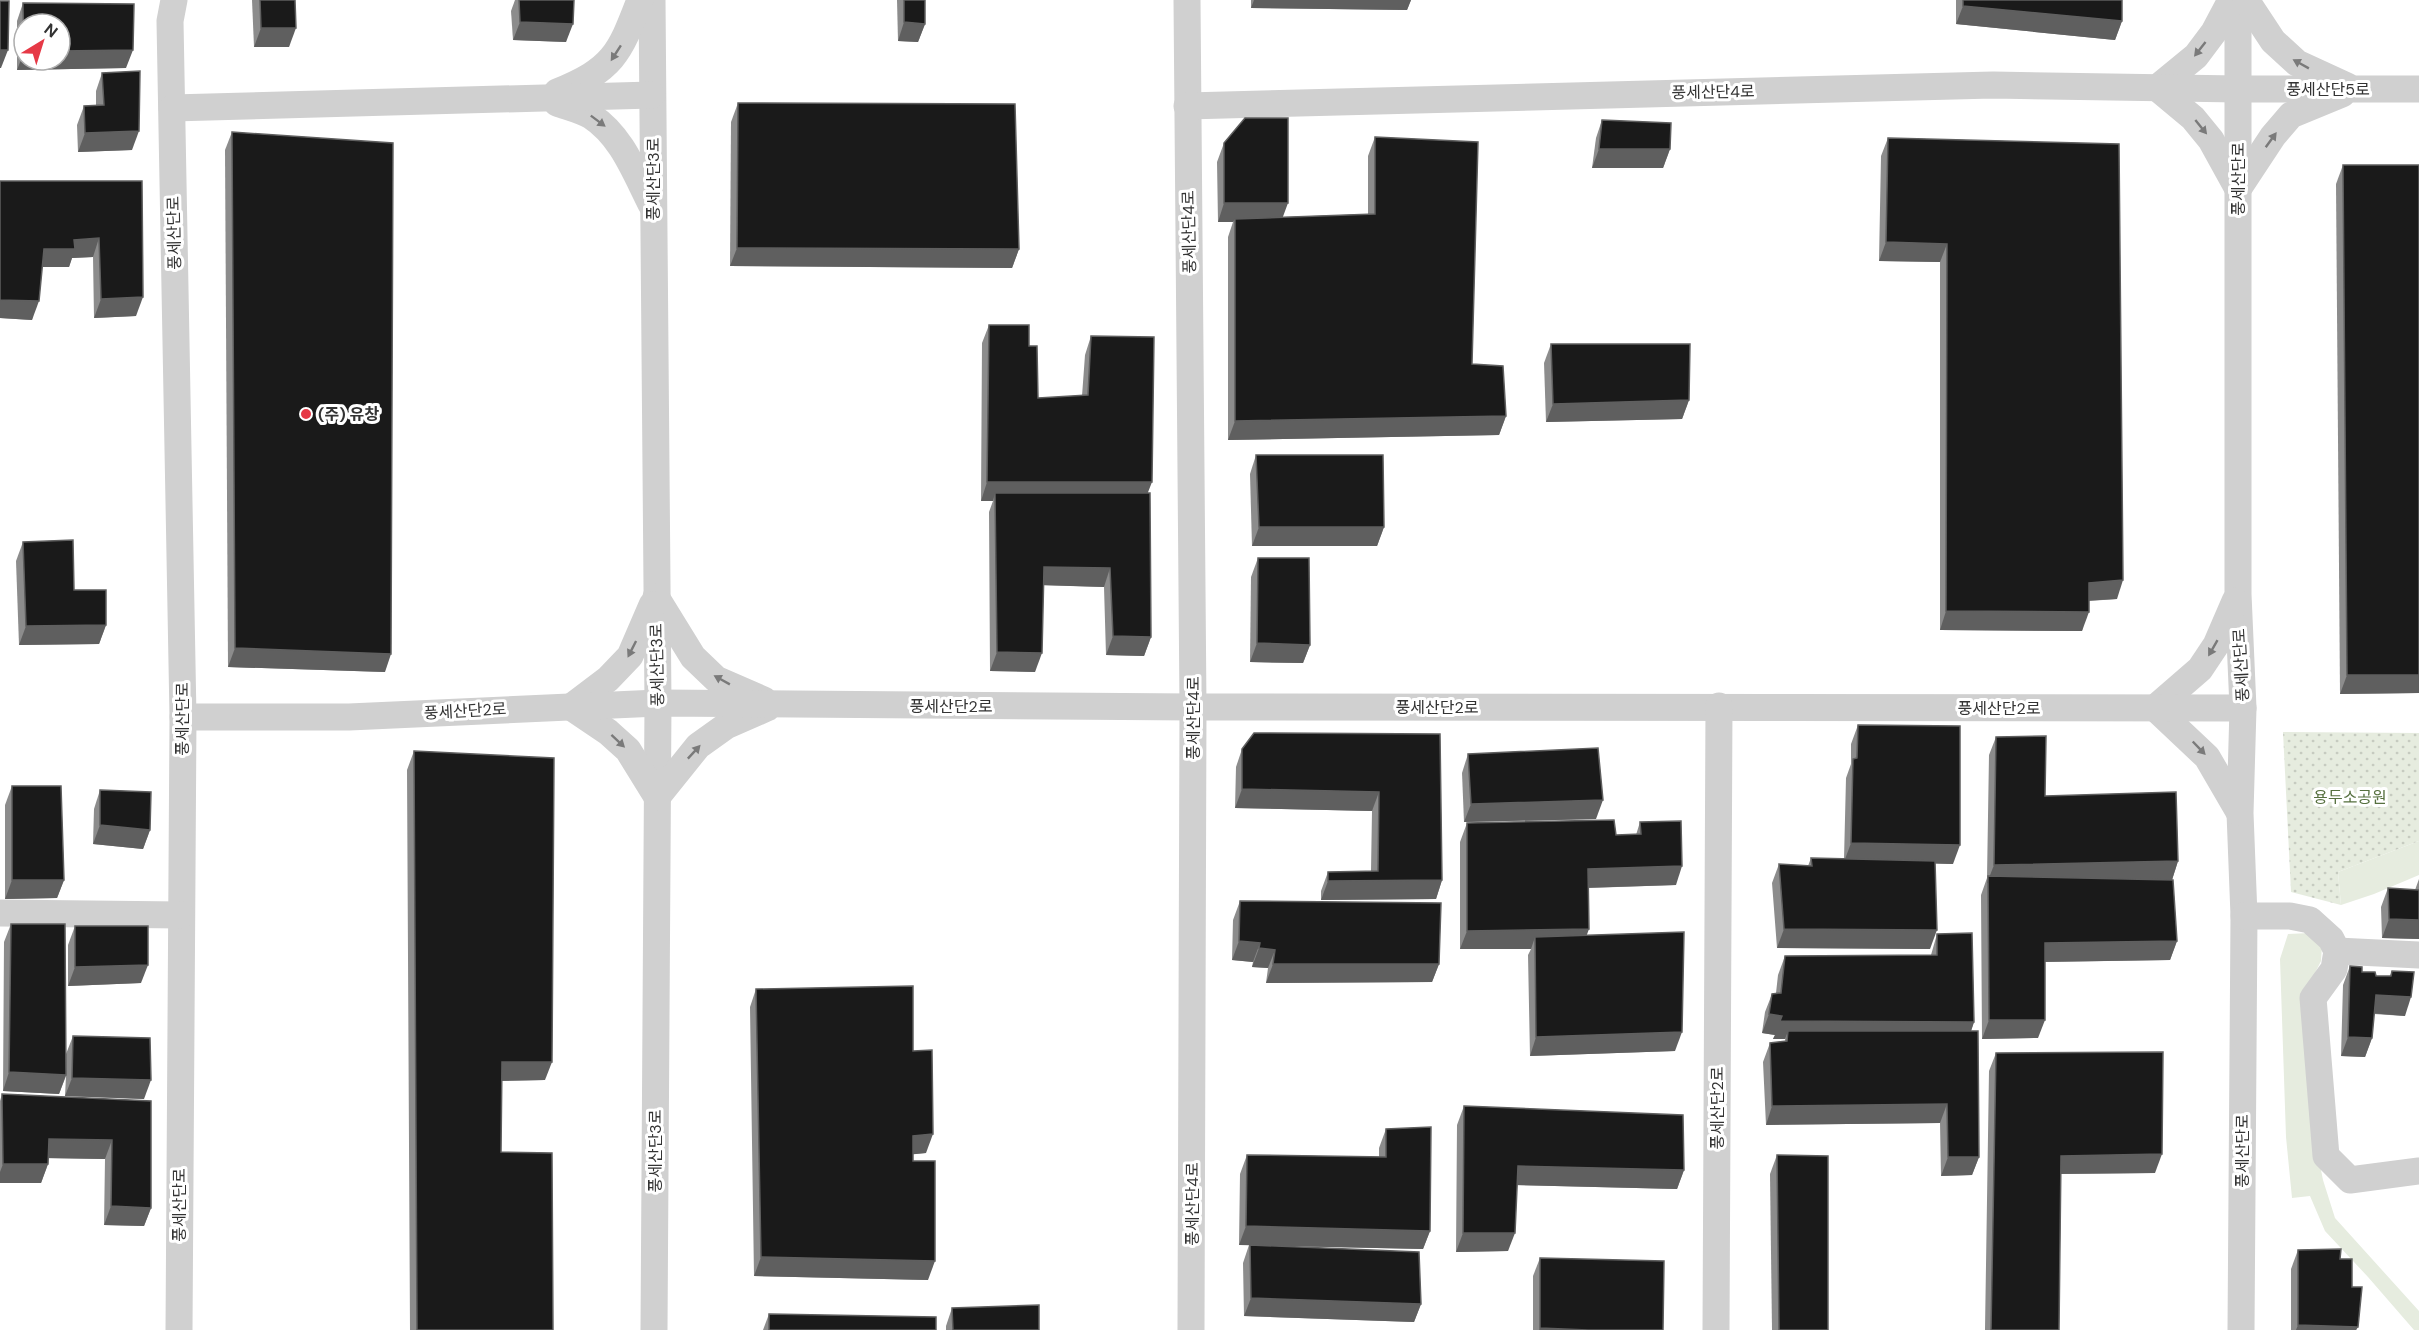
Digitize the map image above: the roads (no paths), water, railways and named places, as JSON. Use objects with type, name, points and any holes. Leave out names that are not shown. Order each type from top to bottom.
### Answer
[{"type":"street","name":"풍세산단로","points":[[174,0],[170,21],[183,717],[179,1330]]},
{"type":"street","points":[[544,98],[583,82],[608,65],[626,37],[640,0]]},
{"type":"street","name":"풍세산단3로","points":[[652,0],[658,703],[654,1330]]},
{"type":"street","name":"풍세산단4로","points":[[1187,0],[1193,707],[1191,1330]]},
{"type":"street","points":[[2231,0],[2214,32],[2196,56],[2157,88],[2193,118],[2211,140],[2238,189],[2273,136],[2291,116],[2354,89]]},
{"type":"street","name":"풍세산단로","points":[[2238,0],[2238,594],[2243,708],[2240,813],[2244,916],[2241,1330]]},
{"type":"street","points":[[2246,0],[2273,42],[2296,63],[2354,89]]},
{"type":"street","name":"풍세산단4로","points":[[1187,105],[1993,85],[2238,89]]},
{"type":"street","name":"풍세산단5로","points":[[2238,89],[2419,89]]},
{"type":"street","points":[[172,108],[652,95]]},
{"type":"street","points":[[544,98],[590,115],[609,130],[620,146],[653,209]]},
{"type":"street","points":[[2238,594],[2216,645],[2200,669],[2155,708],[2207,757],[2240,813]]},
{"type":"street","points":[[656,596],[693,657],[716,679],[775,704]]},
{"type":"street","points":[[656,596],[630,656],[609,679],[571,706],[608,732],[628,750],[657,797],[698,746],[726,726],[775,704]]},
{"type":"street","name":"풍세산단2로","points":[[183,717],[349,717],[658,703],[1193,707],[2243,708]]},
{"type":"street","name":"풍세산단2로","points":[[1716,1330],[1719,706]]},
{"type":"street","points":[[0,913],[181,915]]},
{"type":"street","points":[[2244,916],[2290,916],[2310,920],[2331,939],[2337,951],[2334,969],[2313,998],[2326,1156],[2350,1180],[2419,1171]]},
{"type":"street","points":[[2337,951],[2419,955]]},
{"type":"place","name":"(주) 유창","points":[[306,414]]},
{"type":"park label","name":"용두소공원","points":[[2350,797]]}]
